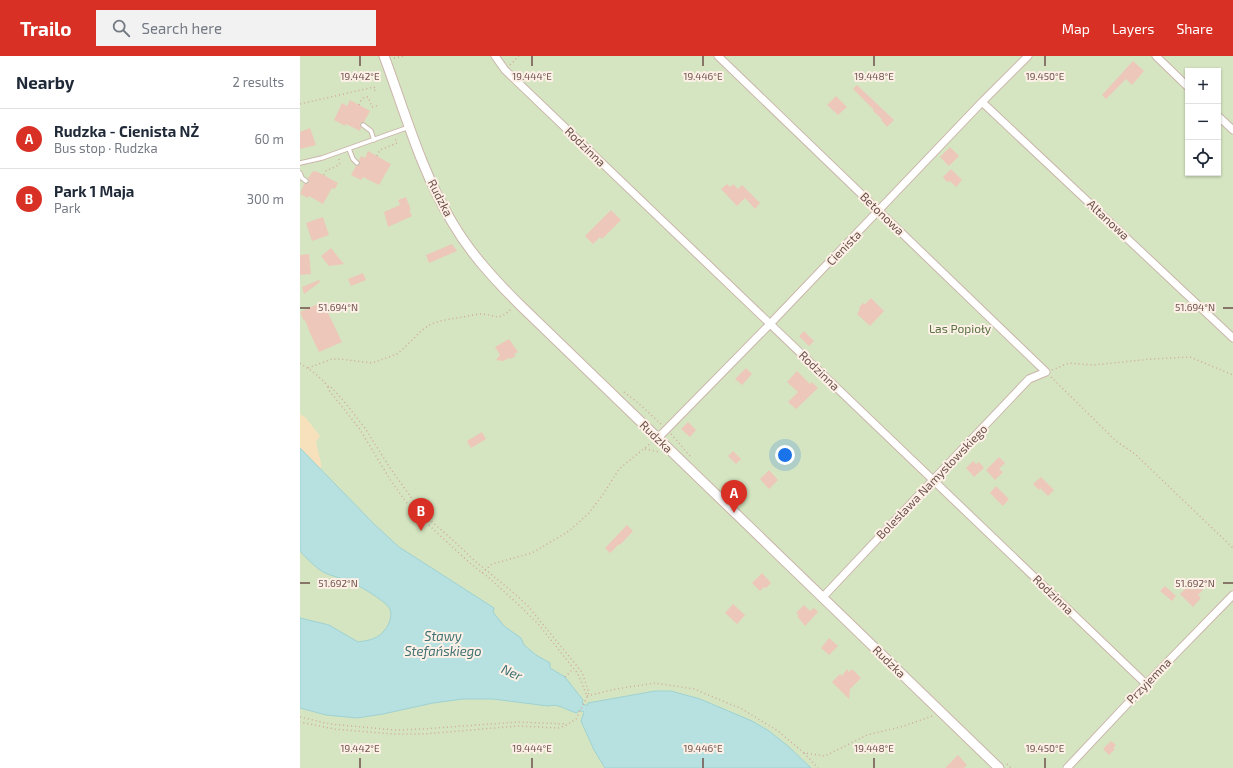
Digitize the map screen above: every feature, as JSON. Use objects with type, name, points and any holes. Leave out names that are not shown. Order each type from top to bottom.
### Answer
[{"type":"street","name":"Rodzinna","points":[[495,56],[505,70],[1146,684]]},
{"type":"street","name":"Betonowa","points":[[718,56],[878,212],[1046,372]]},
{"type":"street","name":"Cienista","points":[[658,438],[1028,56]]},
{"type":"street","points":[[1156,56],[1185,84]]},
{"type":"street","name":"Rudzka","points":[[388,58],[410,127],[431,183],[452,222],[480,262],[517,303],[999,768]]},
{"type":"street","name":"Altanowa","points":[[982,102],[1233,338]]},
{"type":"street","points":[[1221,119],[1233,130]]},
{"type":"street","name":"Bolesława Namysłowskiego","points":[[822,598],[1029,379],[1046,372]]},
{"type":"street","name":"Przyjemna","points":[[1067,768],[1233,595]]},
{"type":"lane","points":[[363,125],[371,131],[374,140]]},
{"type":"lane","points":[[300,163],[322,158],[410,127]]},
{"type":"lane","points":[[349,149],[353,159],[357,163]]},
{"type":"lane","points":[[300,173],[302,178],[306,180]]},
{"type":"path","points":[[388,58],[404,56]]},
{"type":"path","points":[[505,70],[519,56]]},
{"type":"path","points":[[300,104],[374,86],[376,89],[374,91]]},
{"type":"path","points":[[359,105],[362,98],[368,97],[372,106],[379,105]]},
{"type":"path","points":[[377,156],[380,150],[396,143],[393,133]]},
{"type":"path","points":[[324,175],[326,171],[339,166],[340,162],[337,153]]},
{"type":"path","points":[[308,368],[332,359],[340,358],[372,363],[402,351],[422,330],[431,324],[479,314],[501,317],[517,303]]},
{"type":"path","points":[[1233,375],[1190,357],[1093,365],[1069,363],[1046,372],[1116,441],[1135,454],[1233,548]]},
{"type":"path","points":[[300,363],[308,368],[328,386],[330,386],[343,400],[366,428],[390,468],[418,507],[430,520],[485,570],[528,606],[576,665],[583,675],[589,690],[576,718],[569,724],[558,728],[518,726],[424,734],[394,734],[334,729],[300,722]]},
{"type":"path","points":[[328,386],[359,428],[391,481],[406,502],[444,540],[520,606],[535,621],[581,679],[587,696]]},
{"type":"path","points":[[482,573],[492,564],[532,553],[569,531],[592,510],[619,469],[658,438]]},
{"type":"path","points":[[644,448],[659,452]]},
{"type":"path","points":[[565,677],[573,669]]},
{"type":"path","points":[[587,696],[616,689],[655,683],[694,689],[742,709],[778,731],[804,752],[818,768]]},
{"type":"path","points":[[804,752],[825,756],[867,736],[904,726],[941,712]]},
{"type":"path","points":[[300,717],[335,725],[395,730],[518,722],[569,724]]},
{"type":"green space","name":"Las Popioły","points":[[300,56],[1233,56],[1233,768],[300,768]]},
{"type":"sand","points":[[300,414],[306,418],[320,436],[316,442],[321,469],[300,448]]},
{"type":"water","name":"Stawy Stefańskiego","points":[[300,448],[375,525],[399,547],[494,608],[493,612],[504,626],[521,638],[524,645],[536,655],[550,663],[550,668],[565,677],[583,700],[582,703],[587,706],[588,703],[655,691],[671,691],[700,699],[752,721],[769,731],[788,746],[811,768],[605,768],[594,750],[581,721],[584,712],[579,710],[577,713],[555,705],[548,706],[493,699],[463,699],[433,703],[357,718],[326,715],[300,708],[300,618],[329,625],[358,642],[371,640],[381,634],[388,625],[391,614],[390,609],[378,598],[349,581],[323,572],[300,551]]},
{"type":"building","points":[[1133,61],[1144,71],[1132,85],[1126,79],[1106,99],[1102,95]]},
{"type":"building","points":[[857,85],[894,120],[887,127],[881,120],[882,119],[873,111],[874,110],[853,89]]},
{"type":"building","points":[[836,96],[847,107],[838,115],[827,105]]},
{"type":"building","points":[[350,100],[370,111],[364,122],[360,123],[360,131],[346,124],[345,126],[334,120],[342,103],[347,106]]},
{"type":"building","points":[[310,128],[316,145],[300,149],[300,132]]},
{"type":"building","points":[[950,147],[959,156],[949,166],[940,157]]},
{"type":"building","points":[[368,151],[391,164],[379,185],[363,177],[361,180],[351,175],[356,166],[360,164],[359,160],[361,156],[365,158]]},
{"type":"building","points":[[951,169],[962,180],[956,187],[950,181],[947,182],[943,177]]},
{"type":"building","points":[[313,171],[316,171],[338,183],[335,189],[332,188],[323,204],[309,196],[308,198],[300,194],[304,184],[309,183],[308,178]]},
{"type":"building","points":[[727,184],[730,187],[733,184],[738,189],[742,185],[760,203],[755,209],[745,198],[737,206],[721,189]]},
{"type":"building","points":[[406,197],[412,216],[388,227],[384,212],[400,205],[398,200]]},
{"type":"building","points":[[611,210],[621,220],[602,239],[600,237],[593,244],[585,236]]},
{"type":"building","points":[[323,217],[329,235],[312,241],[306,223]]},
{"type":"building","points":[[452,244],[457,251],[429,263],[426,255]]},
{"type":"building","points":[[331,248],[344,264],[329,266],[321,256]]},
{"type":"building","points":[[309,254],[311,274],[300,275],[300,255]]},
{"type":"building","points":[[363,273],[366,280],[351,286],[348,279]]},
{"type":"building","points":[[319,280],[320,282],[304,294],[302,287]]},
{"type":"building","points":[[871,298],[884,311],[870,326],[857,314],[863,303],[865,304]]},
{"type":"building","points":[[320,303],[323,308],[325,307],[342,342],[319,352],[300,312]]},
{"type":"building","points":[[804,331],[814,341],[809,346],[799,336]]},
{"type":"building","points":[[509,339],[518,352],[514,354],[516,356],[503,361],[496,360],[500,355],[495,347]]},
{"type":"building","points":[[746,368],[752,374],[742,385],[735,379]]},
{"type":"building","points":[[797,371],[810,384],[812,382],[818,388],[796,409],[788,402],[798,392],[787,382]]},
{"type":"building","points":[[688,422],[696,430],[690,437],[681,429]]},
{"type":"building","points":[[482,432],[486,439],[471,448],[467,441]]},
{"type":"building","points":[[733,451],[741,459],[736,464],[728,456]]},
{"type":"building","points":[[999,457],[1005,463],[999,469],[1003,472],[995,480],[986,470]]},
{"type":"building","points":[[973,461],[976,464],[979,462],[984,468],[974,477],[966,468]]},
{"type":"building","points":[[769,470],[778,480],[769,489],[760,479]]},
{"type":"building","points":[[1041,477],[1054,490],[1048,496],[1040,488],[1039,490],[1033,484]]},
{"type":"building","points":[[996,486],[1009,499],[1003,506],[990,493]]},
{"type":"building","points":[[627,525],[633,531],[610,553],[605,548]]},
{"type":"building","points":[[762,573],[771,583],[760,591],[752,583]]},
{"type":"building","points":[[1204,578],[1209,583],[1198,595],[1201,598],[1193,607],[1180,594],[1188,586],[1192,590]]},
{"type":"building","points":[[1165,586],[1176,596],[1172,601],[1160,591]]},
{"type":"building","points":[[733,604],[745,615],[737,624],[725,613]]},
{"type":"building","points":[[804,605],[810,611],[814,608],[818,612],[805,626],[797,616],[799,615],[796,613]]},
{"type":"building","points":[[829,638],[838,646],[829,655],[821,648]]},
{"type":"building","points":[[847,669],[849,672],[852,669],[861,678],[850,689],[849,699],[832,682],[840,674],[842,676]]},
{"type":"building","points":[[1111,741],[1116,745],[1113,748],[1115,749],[1109,755],[1103,749]]},
{"type":"building","points":[[958,755],[967,765],[964,768],[945,768]]},
{"type":"place","name":"Rudzka - Cienista NŻ","points":[[734,513]]},
{"type":"place","name":"Park 1 Maja","points":[[421,531]]},
{"type":"water label","name":"Ner","points":[[512,672]]}]
